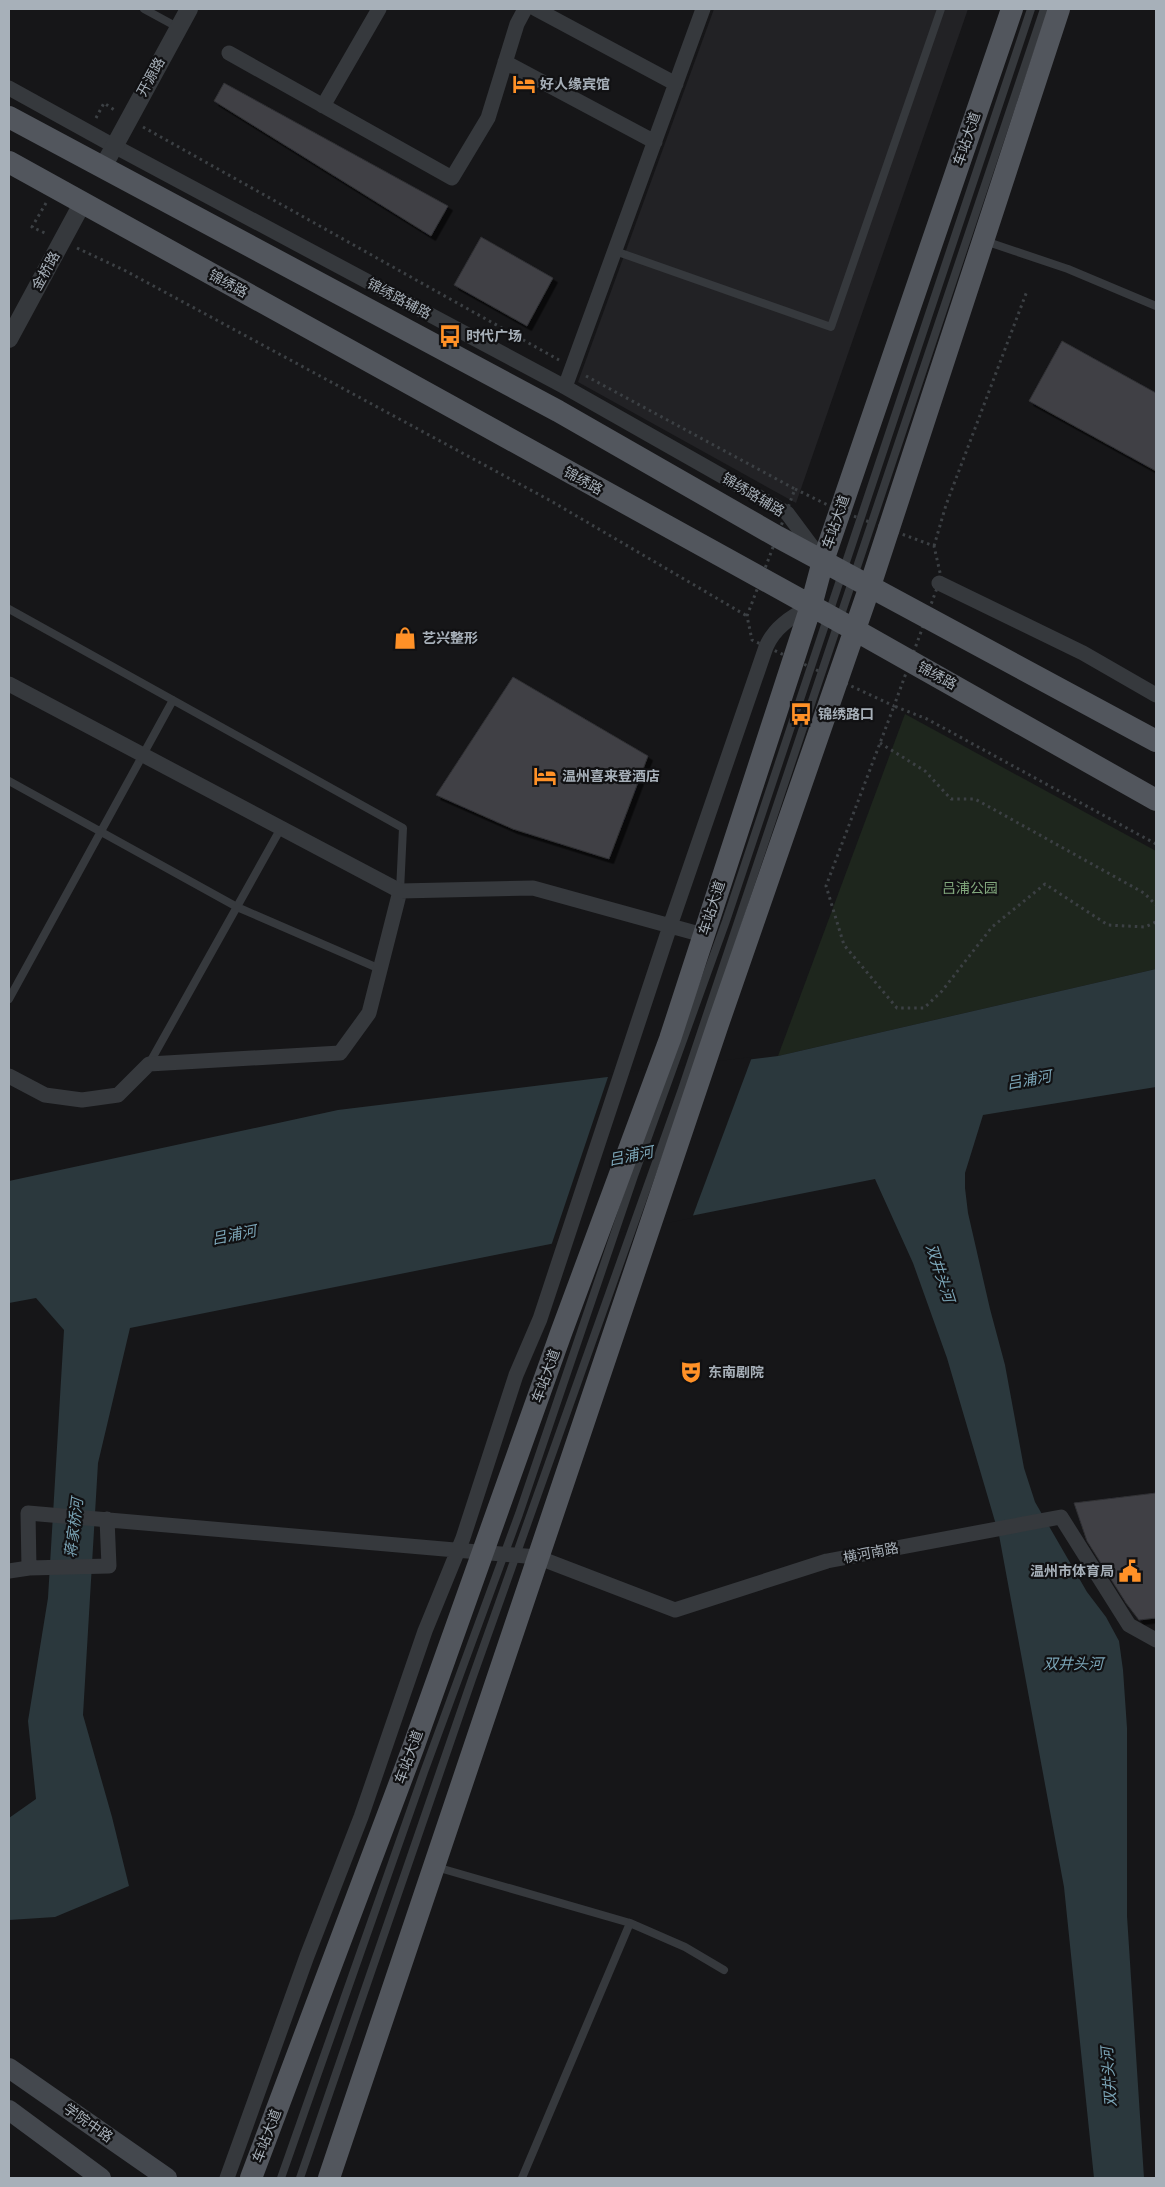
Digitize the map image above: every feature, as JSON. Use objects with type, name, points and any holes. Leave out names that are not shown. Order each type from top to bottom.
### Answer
[{"type":"main road","name":"车站大道","points":[[251,2178],[413,1748],[510,1555],[607,1352],[718,1024],[833,618],[1012,9]]},
{"type":"main road","name":"车站大道","points":[[329,2178],[434,1866],[510,1555],[561,1333],[670,1039],[703,935],[833,618],[847,574],[983,240],[1059,9]]},
{"type":"main road","points":[[9,118],[558,411],[778,537],[1156,741]]},
{"type":"main road","name":"锦绣路","points":[[9,162],[833,618],[1156,800]]},
{"type":"main road","name":"学院中路","points":[[9,2068],[167,2178]]},
{"type":"main road","points":[[9,2110],[101,2178]]},
{"type":"street","name":"开源路","points":[[103,167],[189,9]]},
{"type":"street","points":[[323,106],[379,9]]},
{"type":"street","points":[[229,54],[452,178],[488,118],[517,24],[525,9]]},
{"type":"street","points":[[536,9],[676,84]]},
{"type":"street","points":[[565,386],[703,9]]},
{"type":"street","points":[[505,62],[654,142]]},
{"type":"street","name":"锦绣路辅路","points":[[9,88],[114,146],[565,386],[787,513],[847,574]]},
{"type":"street","name":"金桥路","points":[[9,339],[84,202]]},
{"type":"street","points":[[939,583],[1082,653],[1156,694]]},
{"type":"street","points":[[227,2178],[307,1956],[361,1818],[425,1631],[457,1552],[516,1375],[540,1319],[670,926],[770,639],[784,621],[833,618]]},
{"type":"street","points":[[9,684],[400,891],[533,888],[703,935]]},
{"type":"street","points":[[9,1076],[45,1095],[82,1100],[118,1095],[148,1064],[340,1053],[369,1013],[400,891]]},
{"type":"street","name":"横河南路","points":[[29,1568],[28,1513],[457,1552],[510,1555],[675,1610],[827,1561],[1061,1516],[1129,1625],[1156,1640]]},
{"type":"street","points":[[9,1571],[29,1568],[109,1566],[107,1519]]},
{"type":"lane","points":[[144,9],[179,28]]},
{"type":"lane","points":[[614,251],[831,326],[941,9]]},
{"type":"lane","points":[[847,574],[1031,9]]},
{"type":"lane","points":[[847,574],[1044,9]]},
{"type":"lane","points":[[983,240],[1068,269],[1156,306]]},
{"type":"lane","points":[[9,609],[403,828],[400,891]]},
{"type":"lane","points":[[300,2178],[468,1688],[634,1176],[833,618]]},
{"type":"lane","points":[[281,2178],[682,1089],[833,618]]},
{"type":"lane","points":[[9,999],[172,700]]},
{"type":"lane","points":[[9,781],[236,907],[380,969]]},
{"type":"lane","points":[[148,1064],[281,828]]},
{"type":"lane","points":[[434,1866],[630,1923],[685,1947],[724,1970]]},
{"type":"lane","points":[[522,2178],[630,1923]]},
{"type":"path","points":[[934,546],[946,505],[1027,290]]},
{"type":"path","points":[[1156,844],[927,719],[894,706],[826,886],[844,946],[897,1008],[924,1008],[942,991],[992,927],[1045,884],[1108,925],[1145,927],[1156,922]]},
{"type":"path","points":[[880,743],[926,770],[951,799],[975,799],[1144,893],[1156,905]]},
{"type":"shaded area","points":[[714,9],[968,9],[796,503],[578,382]]},
{"type":"green space","name":"吕浦公园","points":[[905,714],[1156,851],[1156,969],[778,1056]]},
{"type":"water","points":[[1156,969],[1156,1087],[983,1115],[965,1173],[968,1213],[1005,1365],[1024,1468],[1035,1502],[1087,1592],[1106,1617],[1119,1641],[1127,1728],[1127,1916],[1144,2178],[1094,2178],[1064,1887],[999,1535],[947,1358],[913,1263],[875,1179],[130,1328],[98,1463],[83,1715],[112,1817],[129,1886],[55,1917],[9,1920],[9,1818],[36,1799],[28,1721],[48,1598],[64,1330],[36,1298],[9,1303],[9,1181],[338,1110],[778,1056]]},
{"type":"pier","points":[[752,1057],[692,1218],[551,1246],[609,1074]]},
{"type":"building","points":[[224,83],[448,206],[431,236],[214,101]]},
{"type":"building","points":[[481,237],[553,278],[527,326],[454,285]]},
{"type":"building","points":[[1062,341],[1156,393],[1156,471],[1029,401]]},
{"type":"building","name":"温州喜来登酒店","points":[[513,677],[648,756],[609,859],[513,829],[436,795]]},
{"type":"building","name":"温州市体育局","points":[[1156,1493],[1156,1618],[1139,1620],[1126,1603],[1087,1541],[1074,1503]]},
{"type":"place","name":"好人缘宾馆","points":[[524,84]]},
{"type":"place","name":"时代广场","points":[[450,336]]},
{"type":"place","name":"艺兴整形","points":[[405,638]]},
{"type":"place","name":"锦绣路口","points":[[801,714]]},
{"type":"place","name":"温州喜来登酒店","points":[[545,776]]},
{"type":"place","name":"东南剧院","points":[[691,1372]]},
{"type":"place","name":"温州市体育局","points":[[1130,1571]]},
{"type":"water label","name":"吕浦河","points":[[1029,1080]]},
{"type":"water label","name":"吕浦河","points":[[631,1156]]},
{"type":"water label","name":"吕浦河","points":[[234,1235]]},
{"type":"water label","name":"双井头河","points":[[940,1273]]},
{"type":"water label","name":"蒋家桥河","points":[[74,1528]]},
{"type":"water label","name":"双井头河","points":[[1073,1664]]},
{"type":"water label","name":"双井头河","points":[[1109,2077]]}]
